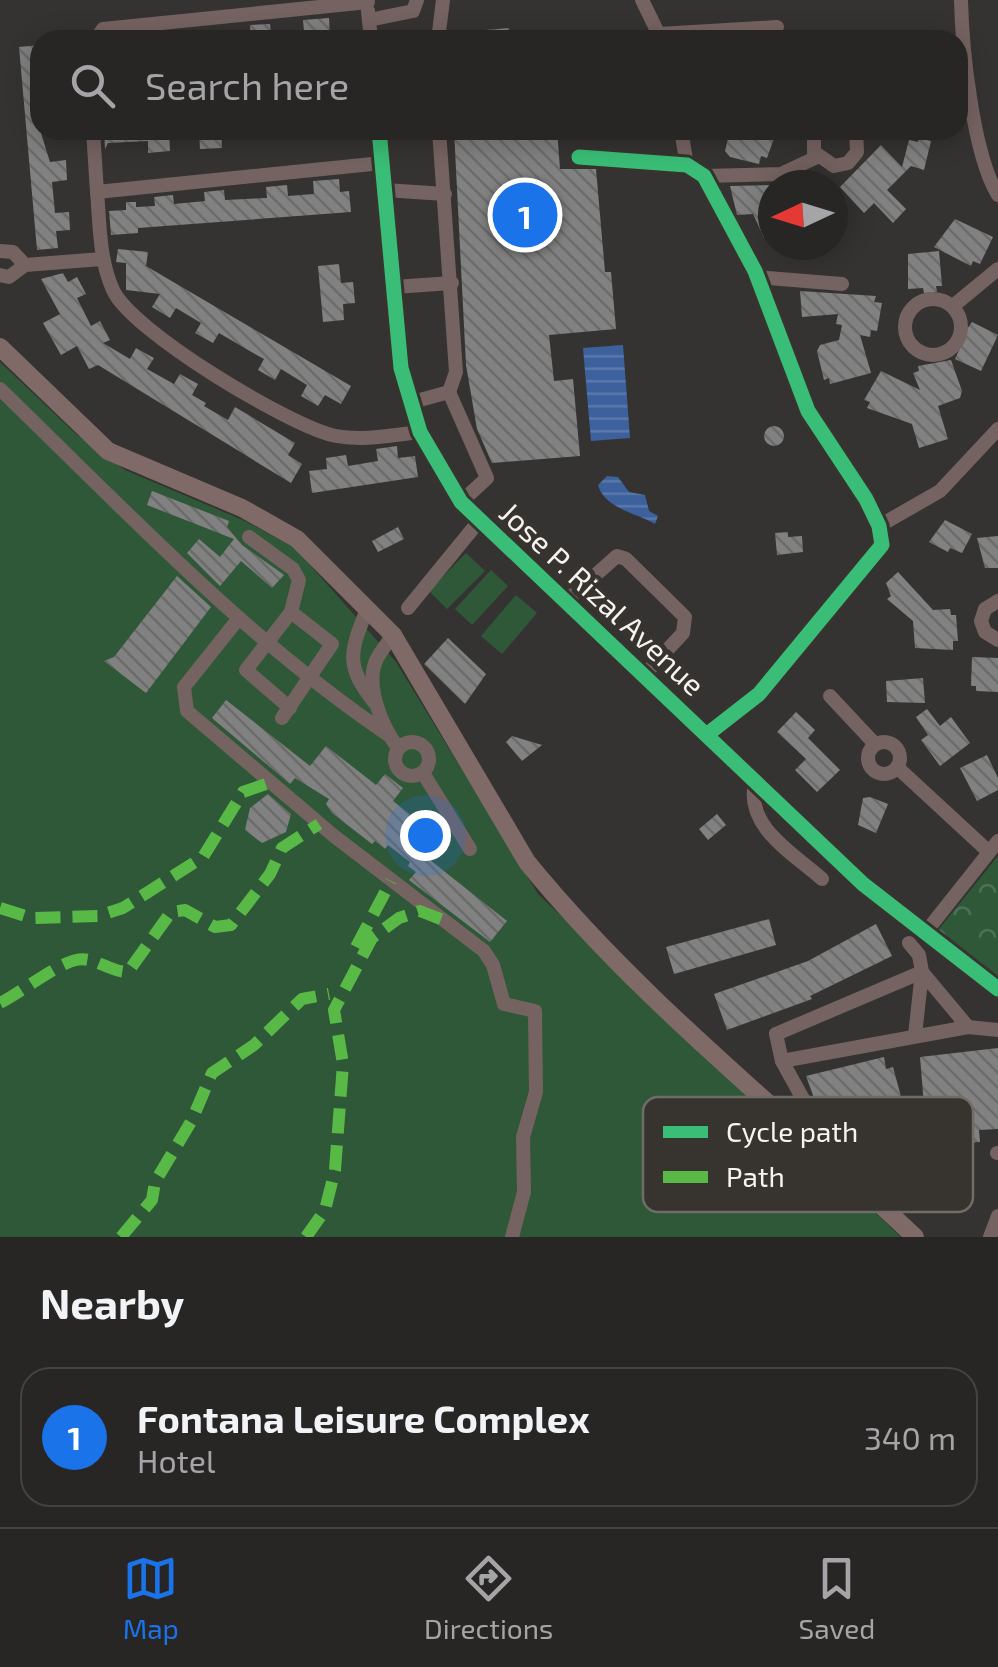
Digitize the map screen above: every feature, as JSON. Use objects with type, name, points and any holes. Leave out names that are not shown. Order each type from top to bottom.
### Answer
[{"type":"main road","points":[[0,347],[108,451],[242,508],[297,540],[392,635],[526,862],[554,896],[763,1097]]},
{"type":"main road","points":[[888,1212],[915,1237]]},
{"type":"street","points":[[439,30],[443,0]]},
{"type":"street","points":[[642,0],[657,30]]},
{"type":"street","points":[[960,0],[961,30]]},
{"type":"street","points":[[103,30],[368,1],[370,30]]},
{"type":"street","points":[[369,20],[416,5],[440,24]]},
{"type":"street","points":[[742,30],[777,27]]},
{"type":"street","points":[[968,118],[997,189]]},
{"type":"street","points":[[94,140],[102,260],[114,294],[134,318],[223,380],[305,426],[358,439],[420,432]]},
{"type":"street","name":"Jose P. Rizal Avenue","points":[[380,140],[396,335],[409,402],[420,432],[461,502],[864,884],[998,989]]},
{"type":"street","points":[[440,140],[456,372],[449,392],[486,478],[461,502]]},
{"type":"street","points":[[683,140],[687,164]]},
{"type":"street","points":[[813,140],[817,157],[834,166],[848,163],[859,140]]},
{"type":"street","points":[[580,156],[687,164],[704,176],[757,277],[808,411],[880,526],[882,545],[759,694],[708,733]]},
{"type":"street","points":[[704,176],[781,174],[817,157]]},
{"type":"street","points":[[98,192],[382,162]]},
{"type":"street","points":[[385,190],[445,194]]},
{"type":"street","points":[[0,250],[13,252],[25,265]]},
{"type":"street","points":[[0,275],[10,277],[25,265],[102,260]]},
{"type":"street","points":[[953,306],[998,269]]},
{"type":"street","points":[[757,277],[842,284]]},
{"type":"street","points":[[394,287],[452,283]]},
{"type":"street","points":[[931,298],[953,306],[962,329],[952,348],[934,356],[916,350],[905,328],[911,310],[931,298]]},
{"type":"street","points":[[0,389],[239,618],[394,742],[424,746],[429,765],[424,773],[407,776],[400,772],[395,764],[394,742],[375,704],[352,673],[352,655],[366,612]]},
{"type":"street","points":[[409,402],[449,392]]},
{"type":"street","points":[[880,526],[940,491],[998,428]]},
{"type":"street","points":[[408,608],[479,521]]},
{"type":"street","points":[[249,537],[300,580],[291,612],[266,638],[246,672],[286,713],[332,644],[291,612]]},
{"type":"street","points":[[566,601],[608,562],[617,556],[626,559],[685,617],[684,633],[644,675]]},
{"type":"street","points":[[998,601],[985,609],[982,621],[985,632],[998,640]]},
{"type":"street","points":[[239,618],[184,687],[186,711],[334,836],[484,951],[493,964],[504,1004],[534,1012],[536,1092],[523,1137],[524,1192],[512,1237]]},
{"type":"street","points":[[375,704],[374,664],[392,635]]},
{"type":"street","points":[[830,696],[875,744]]},
{"type":"street","points":[[897,766],[889,773],[874,770],[868,754],[875,744],[886,742],[896,747],[897,766],[993,847],[925,933]]},
{"type":"street","points":[[424,773],[470,849]]},
{"type":"street","points":[[755,783],[755,809],[762,826],[822,879]]},
{"type":"street","points":[[910,943],[919,954],[922,972],[916,1035]]},
{"type":"street","points":[[922,972],[968,1028]]},
{"type":"street","points":[[801,1097],[769,1036],[922,972]]},
{"type":"street","points":[[782,1061],[916,1035],[968,1028],[998,1030]]},
{"type":"street","points":[[990,1237],[998,1216]]},
{"type":"green space","points":[[0,362],[76,434],[125,470],[245,521],[295,548],[396,662],[538,894],[753,1097],[643,1097],[643,1212],[875,1212],[901,1237],[0,1237]]},
{"type":"green space","points":[[466,553],[485,571],[447,609],[429,591]]},
{"type":"green space","points":[[491,570],[508,586],[472,625],[455,609]]},
{"type":"green space","points":[[516,595],[537,613],[502,654],[481,636]]},
{"type":"green space","points":[[998,856],[998,979],[942,938],[939,929]]},
{"type":"water","points":[[623,345],[630,438],[591,441],[583,348]]},
{"type":"water","points":[[607,476],[618,477],[629,492],[645,495],[649,511],[658,516],[655,524],[607,500],[598,485]]},
{"type":"building","points":[[329,18],[330,30],[304,30],[303,20]]},
{"type":"building","points":[[270,24],[271,30],[250,30],[250,25]]},
{"type":"building","points":[[30,46],[30,140],[43,140],[50,162],[66,160],[67,180],[52,182],[55,213],[69,212],[70,230],[56,231],[58,248],[37,250],[19,47]]},
{"type":"building","points":[[105,140],[169,140],[170,151],[148,153],[148,141],[108,143],[105,149]]},
{"type":"building","points":[[200,140],[222,140],[222,148],[200,149]]},
{"type":"building","points":[[455,140],[558,140],[560,169],[596,169],[605,272],[611,272],[616,329],[549,335],[554,381],[573,379],[580,456],[492,463],[477,429],[466,365]]},
{"type":"building","points":[[728,140],[773,140],[767,158],[761,156],[759,164],[730,157],[725,151]]},
{"type":"building","points":[[909,140],[931,141],[924,170],[911,166],[887,190],[906,209],[893,223],[874,203],[864,213],[848,196],[848,179],[881,145],[902,167]]},
{"type":"building","points":[[339,179],[340,192],[349,191],[351,212],[138,228],[138,233],[111,235],[109,211],[126,210],[126,202],[136,202],[136,207],[155,206],[154,197],[173,195],[174,204],[205,201],[204,192],[224,190],[225,200],[267,198],[266,187],[287,185],[288,196],[314,194],[313,181]]},
{"type":"building","points":[[758,185],[758,225],[753,214],[737,215],[730,186]]},
{"type":"building","points":[[955,219],[993,237],[980,264],[973,261],[971,266],[934,247]]},
{"type":"building","points":[[118,249],[148,252],[146,266],[351,386],[341,404],[325,395],[318,406],[301,396],[307,385],[281,369],[275,380],[258,370],[264,359],[219,333],[213,343],[195,333],[201,323],[176,308],[170,318],[152,307],[160,294],[126,290],[126,263],[116,262]]},
{"type":"building","points":[[939,251],[942,286],[936,286],[937,292],[908,289],[908,254]]},
{"type":"building","points":[[339,264],[341,283],[353,282],[355,303],[343,304],[344,320],[323,322],[318,266]]},
{"type":"building","points":[[63,273],[68,282],[77,277],[86,294],[77,298],[91,326],[100,321],[110,340],[103,343],[130,359],[136,348],[154,358],[147,369],[174,384],[180,374],[198,384],[192,395],[206,403],[204,406],[228,420],[235,407],[295,443],[288,455],[302,464],[291,483],[98,365],[89,369],[77,346],[61,355],[43,323],[60,314],[41,279]]},
{"type":"building","points":[[800,291],[876,296],[874,302],[882,303],[877,331],[871,330],[870,337],[860,335],[871,373],[830,384],[829,378],[824,380],[817,351],[820,345],[839,340],[842,325],[836,324],[838,314],[802,317]]},
{"type":"building","points":[[972,322],[998,335],[981,371],[955,359],[961,346],[957,344]]},
{"type":"building","points":[[951,360],[962,391],[960,398],[938,406],[948,439],[919,448],[912,424],[867,408],[870,402],[864,400],[881,371],[920,390],[913,373],[919,371],[918,366]]},
{"type":"building","points":[[770,426],[778,426],[784,436],[778,446],[770,446],[764,440],[764,432]]},
{"type":"building","points":[[397,446],[398,458],[415,456],[418,477],[312,493],[309,471],[327,469],[326,458],[346,455],[348,466],[378,461],[376,449]]},
{"type":"building","points":[[152,491],[229,521],[227,527],[242,545],[284,575],[272,588],[241,561],[220,586],[187,553],[199,539],[220,557],[234,539],[147,505]]},
{"type":"building","points":[[945,520],[972,534],[962,553],[950,548],[948,552],[929,542]]},
{"type":"building","points":[[398,527],[404,539],[378,552],[372,541]]},
{"type":"building","points":[[788,532],[788,537],[802,536],[803,552],[777,555],[775,533]]},
{"type":"building","points":[[998,536],[998,568],[985,568],[977,538]]},
{"type":"building","points":[[898,572],[933,610],[950,609],[951,615],[956,615],[958,641],[953,641],[953,650],[915,648],[913,621],[887,599],[891,596],[886,583]]},
{"type":"building","points":[[177,576],[211,607],[146,693],[104,661],[114,657]]},
{"type":"building","points":[[448,638],[486,674],[465,704],[424,664]]},
{"type":"building","points":[[972,657],[998,658],[998,692],[976,691],[976,686],[971,686]]},
{"type":"building","points":[[923,678],[925,703],[887,702],[886,681]]},
{"type":"building","points":[[226,700],[310,766],[326,746],[376,785],[385,774],[403,788],[393,801],[440,838],[427,855],[430,860],[507,921],[490,942],[409,880],[416,872],[408,866],[410,862],[388,845],[385,849],[375,841],[372,844],[332,813],[326,804],[329,799],[295,778],[290,784],[212,718]]},
{"type":"building","points":[[927,709],[940,726],[951,717],[970,743],[940,766],[921,740],[928,735],[916,717]]},
{"type":"building","points":[[796,712],[815,730],[808,738],[840,770],[817,792],[795,770],[806,759],[777,732]]},
{"type":"building","points":[[512,736],[542,745],[522,761],[506,742]]},
{"type":"building","points":[[987,755],[998,778],[998,790],[977,801],[960,768]]},
{"type":"building","points":[[268,794],[291,814],[286,832],[262,843],[245,830],[250,808]]},
{"type":"building","points":[[863,798],[888,804],[876,833],[858,825]]},
{"type":"building","points":[[717,814],[726,825],[708,840],[699,829]]},
{"type":"building","points":[[769,919],[776,945],[674,974],[666,947]]},
{"type":"building","points":[[876,924],[892,956],[810,996],[812,999],[727,1030],[714,994],[808,961]]},
{"type":"building","points":[[998,1048],[998,1129],[979,1130],[980,1142],[973,1142],[973,1097],[923,1097],[920,1057]]},
{"type":"building","points":[[884,1057],[886,1069],[893,1067],[901,1097],[814,1097],[806,1076]]},
{"type":"marked path","points":[[0,908],[32,918],[98,916],[123,908],[203,857],[243,792],[269,783]]},
{"type":"marked path","points":[[0,1003],[76,960],[128,972],[171,912],[185,910],[215,927],[231,925],[270,874],[282,848],[319,824]]},
{"type":"marked path","points":[[356,947],[391,881]]},
{"type":"marked path","points":[[306,1237],[325,1210],[335,1170],[343,1064],[334,1010],[372,938],[399,918],[420,911],[443,920]]},
{"type":"marked path","points":[[121,1237],[152,1200],[155,1182],[192,1120],[212,1073],[254,1045],[302,999],[329,994]]},
{"type":"cycle path","points":[[380,140],[401,368],[420,432],[461,502],[863,884],[998,989]]},
{"type":"cycle path","points":[[579,157],[687,165],[704,176],[755,271],[808,411],[866,499],[879,526],[882,545],[759,694],[709,733]]},
{"type":"place","name":"Fontana Leisure Complex","points":[[525,215]]}]
